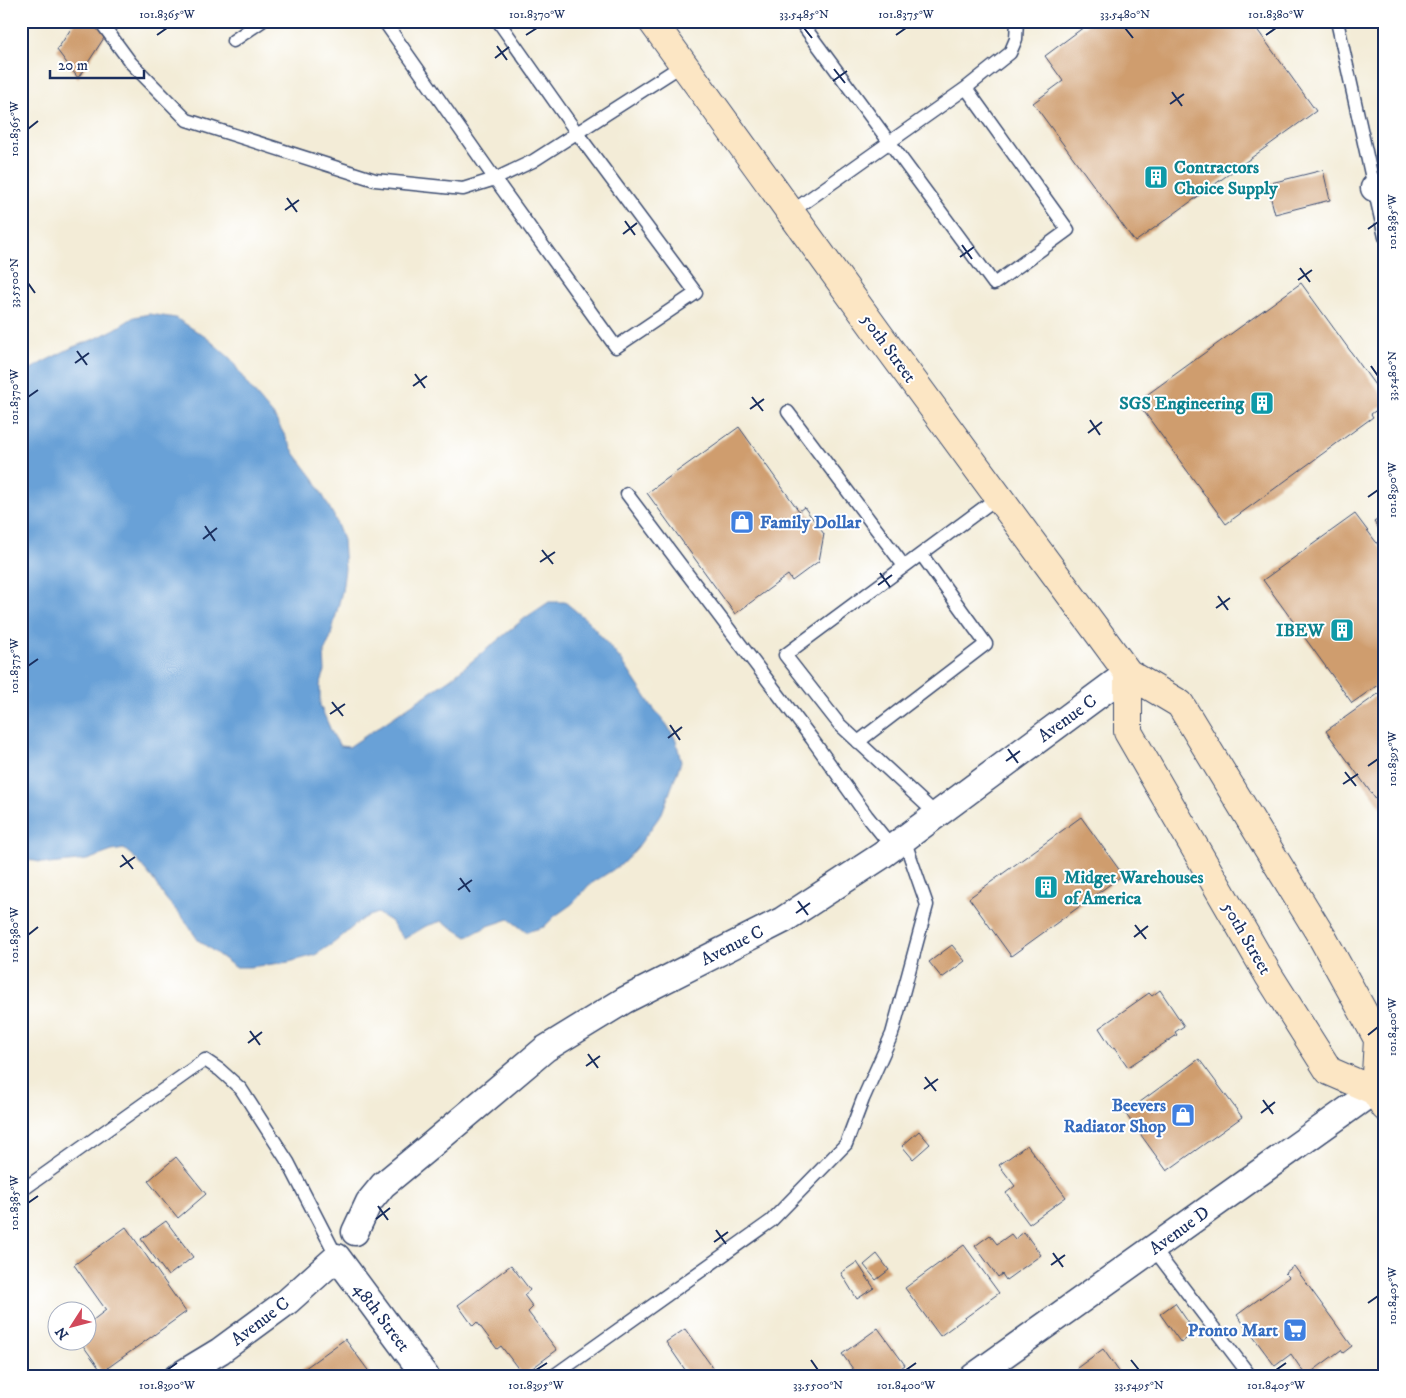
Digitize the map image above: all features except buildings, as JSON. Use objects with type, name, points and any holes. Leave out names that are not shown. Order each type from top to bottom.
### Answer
[{"type":"main road","name":"50th Street","points":[[652,21],[1128,673],[1180,704],[1322,937],[1378,1039],[1381,1094],[1329,1072],[1268,976],[1128,732],[1128,673]]},
{"type":"street","name":"Avenue C","points":[[355,1232],[369,1202],[383,1185],[545,1049],[625,1000],[783,920],[881,856],[1128,673]]},
{"type":"street","name":"Avenue D","points":[[973,1377],[1320,1129],[1381,1094]]},
{"type":"street","name":"Avenue C","points":[[177,1377],[220,1351],[288,1301],[338,1257]]},
{"type":"street","name":"48th Street","points":[[338,1257],[426,1377]]},
{"type":"lane","points":[[100,21],[131,63],[187,120],[375,180],[463,188],[495,179],[533,161],[684,64]]},
{"type":"lane","points":[[233,42],[262,21]]},
{"type":"lane","points":[[384,21],[616,347],[696,294],[577,133],[498,21]]},
{"type":"lane","points":[[800,21],[994,284],[1068,230],[966,88]]},
{"type":"lane","points":[[791,212],[966,88],[1010,53],[1016,39],[1017,21]]},
{"type":"lane","points":[[1337,21],[1379,187],[1385,237]]},
{"type":"lane","points":[[788,412],[904,566]]},
{"type":"lane","points":[[552,1377],[771,1221],[846,1144],[863,1099],[892,1034],[927,905],[898,843],[867,816],[812,739],[627,494]]},
{"type":"lane","points":[[936,814],[839,724],[785,655],[998,497]]},
{"type":"lane","points":[[858,742],[986,644],[921,554]]},
{"type":"lane","points":[[21,1191],[205,1060],[220,1070],[241,1089],[288,1162],[338,1257]]},
{"type":"lane","points":[[1154,1248],[1251,1377]]},
{"type":"water","points":[[149,314],[176,318],[207,338],[231,359],[247,384],[274,416],[295,454],[314,479],[334,516],[343,540],[345,569],[342,591],[330,639],[324,652],[325,671],[320,685],[320,705],[340,746],[349,747],[450,679],[525,618],[549,602],[565,602],[588,621],[622,661],[651,705],[667,725],[676,740],[681,762],[662,813],[637,848],[622,864],[589,885],[572,904],[555,916],[544,927],[526,932],[509,919],[488,926],[467,937],[442,921],[426,926],[404,939],[390,921],[377,913],[362,919],[335,942],[315,955],[289,962],[235,967],[198,940],[152,878],[136,859],[124,849],[112,851],[87,860],[49,864],[30,860],[21,863],[21,375],[73,347],[115,329],[134,317]]},
{"type":"place","name":"Contractors Choice Supply","points":[[1156,177]]},
{"type":"place","name":"SGS Engineering","points":[[1262,403]]},
{"type":"place","name":"Family Dollar","points":[[742,522]]},
{"type":"place","name":"IBEW","points":[[1342,630]]},
{"type":"place","name":"Midget Warehouses of America","points":[[1046,887]]},
{"type":"place","name":"Beevers Radiator Shop","points":[[1183,1115]]},
{"type":"place","name":"Pronto Mart","points":[[1295,1330]]}]
